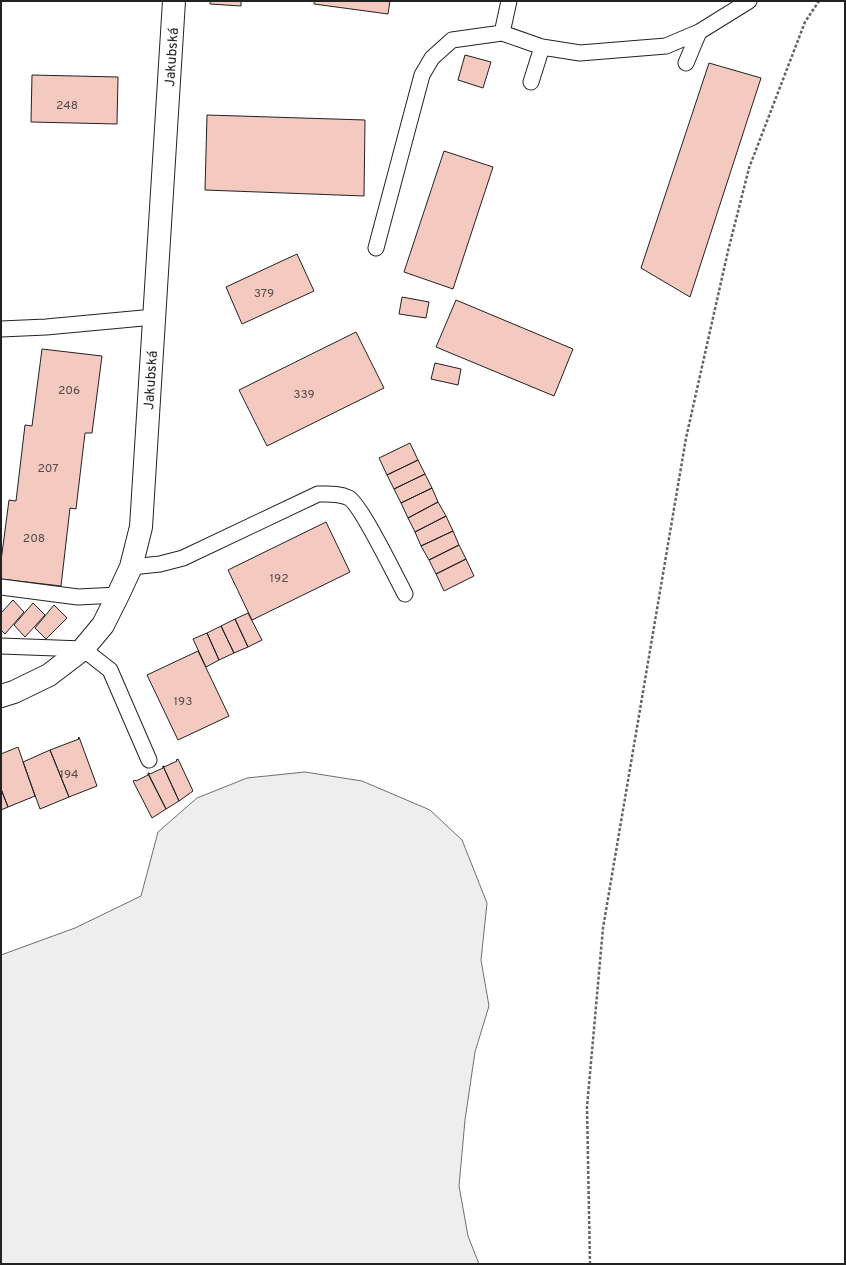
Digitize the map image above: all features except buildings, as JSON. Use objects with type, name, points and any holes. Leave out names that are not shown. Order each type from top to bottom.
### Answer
[{"type":"street","name":"Jakubská","points":[[1,696],[14,692],[49,676],[84,649],[103,624],[118,595],[131,567],[141,527],[174,1]]},
{"type":"lane","points":[[502,33],[508,1]]},
{"type":"lane","points":[[376,248],[422,75],[432,58],[452,40],[502,33],[542,47],[580,53],[666,46],[699,32],[749,1]]},
{"type":"lane","points":[[686,63],[699,32]]},
{"type":"lane","points":[[531,82],[542,47]]},
{"type":"lane","points":[[1,329],[46,327],[154,317]]},
{"type":"lane","points":[[131,567],[160,564],[183,558],[318,494],[336,494],[350,498],[362,514],[405,594]]},
{"type":"lane","points":[[1,587],[78,597],[118,595]]},
{"type":"lane","points":[[1,646],[84,649],[110,670],[149,760]]},
{"type":"path","points":[[590,1264],[587,1107],[603,928],[686,438],[728,251],[749,168],[806,22],[819,1]]},
{"type":"shaded area","points":[[305,772],[362,781],[430,810],[462,840],[487,903],[481,960],[489,1006],[475,1052],[465,1120],[459,1186],[468,1236],[479,1264],[1,1264],[1,955],[75,928],[141,896],[158,832],[197,798],[247,778]]}]
